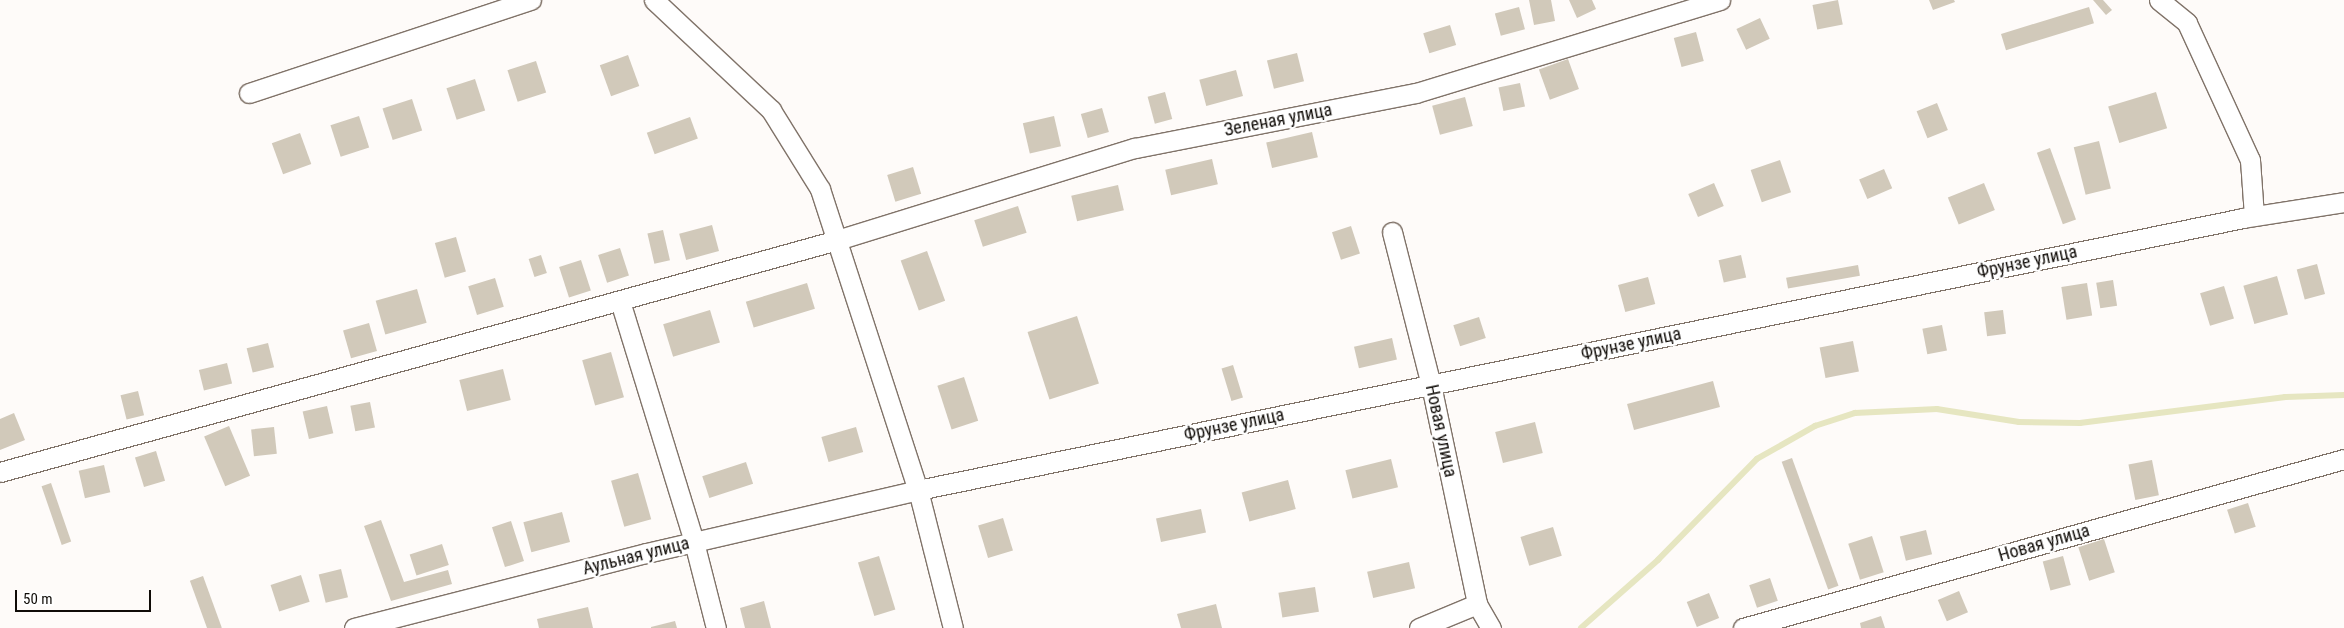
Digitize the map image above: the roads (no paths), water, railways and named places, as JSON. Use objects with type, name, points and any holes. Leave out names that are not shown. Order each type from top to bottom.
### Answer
[{"type":"street","points":[[249,93],[531,0]]},
{"type":"street","points":[[654,0],[770,110],[820,190],[918,490],[953,628]]},
{"type":"street","name":"Зеленая улица","points":[[0,472],[836,240],[1135,148],[1416,93],[1720,0]]},
{"type":"street","points":[[2159,0],[2187,23],[2250,160],[2254,216]]},
{"type":"street","name":"Фрунзе улица","points":[[918,490],[2254,216],[2344,202]]},
{"type":"street","name":"Новая улица","points":[[1392,232],[1431,384],[1477,604],[1491,628]]},
{"type":"street","points":[[620,301],[694,542],[716,628]]},
{"type":"street","name":"Новая улица","points":[[1743,628],[2344,459]]},
{"type":"street","name":"Аульная улица","points":[[354,628],[377,625],[694,542],[918,490]]},
{"type":"street","points":[[1419,628],[1477,604]]},
{"type":"waterway","points":[[1581,628],[1658,560],[1757,459],[1815,426],[1855,413],[1937,409],[2019,422],[2080,423],[2285,397],[2344,395]]}]
